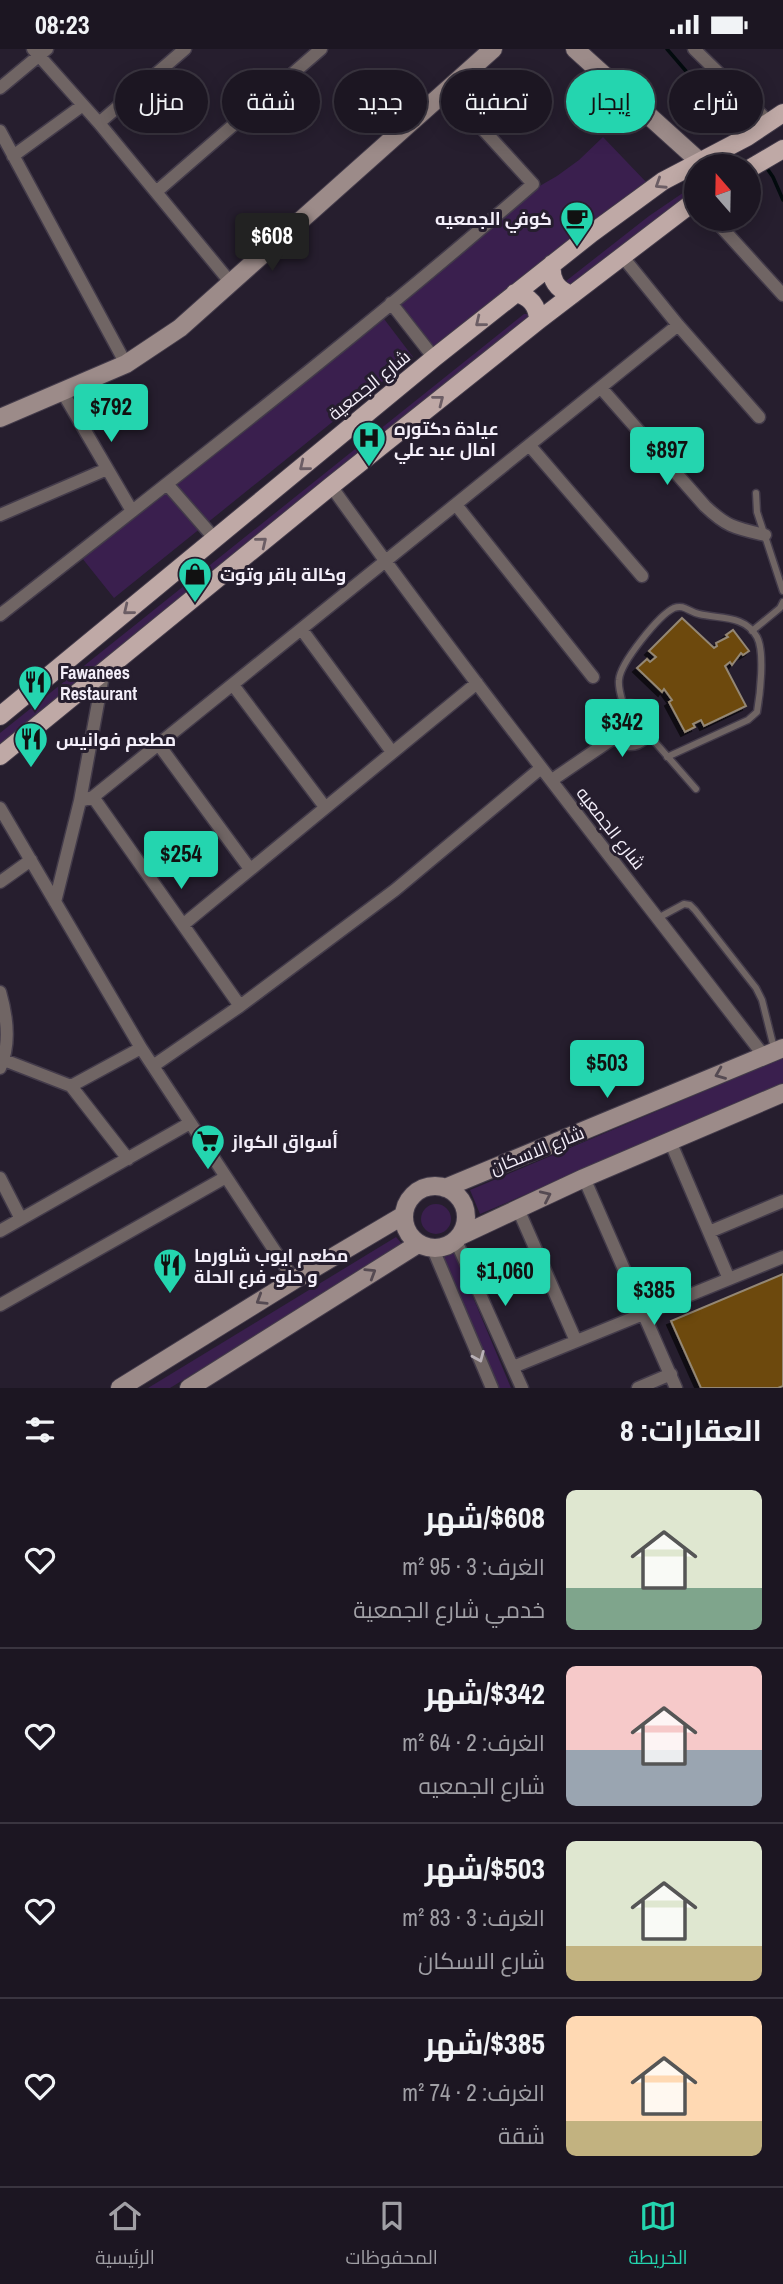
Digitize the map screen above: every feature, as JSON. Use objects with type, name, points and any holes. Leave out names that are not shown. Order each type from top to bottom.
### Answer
[{"type":"main road","points":[[469,70],[493,49]]},
{"type":"main road","points":[[575,49],[691,154]]},
{"type":"main road","points":[[0,418],[126,364],[180,328],[441,95]]},
{"type":"main road","name":"شارع الجمعية","points":[[712,154],[776,118]]},
{"type":"main road","points":[[761,162],[783,149]]},
{"type":"main road","name":"شارع الجمعية","points":[[0,716],[514,293],[663,181],[684,169]]},
{"type":"main road","points":[[0,756],[331,486],[684,209]]},
{"type":"main road","points":[[552,264],[555,284],[572,295]]},
{"type":"main road","points":[[514,293],[533,302],[538,321]]},
{"type":"main road","name":"شارع الاسكان","points":[[446,1188],[774,1052]]},
{"type":"main road","points":[[459,1238],[466,1227],[466,1211],[459,1196],[446,1188],[429,1187],[414,1194],[405,1207],[407,1231],[426,1246],[442,1248],[584,1178],[781,1098]]},
{"type":"main road","points":[[120,1388],[293,1280],[404,1216]]},
{"type":"main road","points":[[189,1388],[426,1246]]},
{"type":"street","points":[[99,123],[185,49]]},
{"type":"street","points":[[156,192],[321,49]]},
{"type":"street","points":[[694,49],[776,118]]},
{"type":"street","points":[[0,88],[40,51],[231,283]]},
{"type":"street","points":[[13,156],[83,105]]},
{"type":"street","points":[[0,131],[126,364]]},
{"type":"street","points":[[0,615],[391,303],[533,184],[486,133]]},
{"type":"street","points":[[725,231],[783,295]]},
{"type":"street","points":[[622,256],[678,325],[760,417]]},
{"type":"street","points":[[391,303],[434,358]]},
{"type":"street","points":[[80,801],[93,797],[159,745],[678,325]]},
{"type":"street","points":[[601,388],[720,520],[733,528],[765,535]]},
{"type":"street","points":[[62,393],[132,511]]},
{"type":"street","points":[[530,446],[642,576]]},
{"type":"street","points":[[0,515],[107,469]]},
{"type":"street","points":[[167,484],[215,539]]},
{"type":"street","name":"شارع الجمعيه","points":[[331,486],[385,562],[658,918],[774,1052]]},
{"type":"street","points":[[457,506],[593,677]]},
{"type":"street","points":[[302,630],[392,752]]},
{"type":"street","points":[[55,902],[80,801],[105,669]]},
{"type":"street","points":[[184,924],[477,683]]},
{"type":"street","points":[[233,685],[325,807]]},
{"type":"street","points":[[634,706],[645,713],[649,725],[647,733],[634,743],[622,742],[615,737],[611,722],[616,711],[634,706]]},
{"type":"street","points":[[552,780],[615,737]]},
{"type":"street","points":[[159,745],[250,869]]},
{"type":"street","points":[[153,1066],[240,1006],[395,890],[541,768]]},
{"type":"street","points":[[93,797],[240,1006]]},
{"type":"street","points":[[0,808],[141,1048],[293,1280]]},
{"type":"street","points":[[0,882],[30,860]]},
{"type":"street","points":[[0,992],[7,1034],[2,1064],[71,1086],[128,1159]]},
{"type":"street","points":[[71,1086],[141,1048]]},
{"type":"street","points":[[0,1231],[190,1123]]},
{"type":"street","points":[[670,1141],[729,1279]]},
{"type":"street","points":[[0,1305],[226,1177]]},
{"type":"street","points":[[0,1178],[20,1219]]},
{"type":"street","points":[[584,1178],[676,1388]]},
{"type":"street","points":[[709,1232],[783,1201]]},
{"type":"street","points":[[518,1209],[576,1341]]},
{"type":"street","points":[[459,1238],[522,1388]]},
{"type":"street","points":[[426,1246],[492,1388]]},
{"type":"street","points":[[513,1367],[783,1257]]},
{"type":"street","points":[[638,1388],[671,1374]]},
{"type":"lane","points":[[756,493],[757,512],[783,591]]},
{"type":"lane","points":[[752,631],[780,608],[783,602]]},
{"type":"lane","points":[[624,707],[618,682],[620,673],[635,648],[665,614],[675,607],[684,606],[699,614],[727,617],[742,622],[752,631],[758,639],[762,664],[757,712],[748,720],[667,757]]},
{"type":"lane","points":[[647,733],[696,789]]},
{"type":"lane","points":[[658,918],[684,904],[695,910],[756,989],[762,1000],[774,1052]]},
{"type":"shaded area","points":[[603,137],[647,183],[436,353],[389,302],[531,191],[579,160]]},
{"type":"shaded area","points":[[684,192],[684,203],[570,291],[565,287],[566,281]]},
{"type":"shaded area","points":[[378,311],[413,357],[114,598],[78,553]]},
{"type":"shaded area","points":[[524,314],[533,317],[0,745],[0,733]]},
{"type":"shaded area","points":[[783,1058],[783,1085],[480,1214],[470,1190]]},
{"type":"shaded area","points":[[436,1204],[447,1208],[451,1219],[447,1230],[436,1234],[425,1230],[421,1219],[425,1208]]},
{"type":"shaded area","points":[[396,1237],[403,1245],[170,1388],[148,1388]]},
{"type":"shaded area","points":[[454,1252],[511,1388],[499,1388],[443,1257]]},
{"type":"building","points":[[682,618],[714,648],[716,643],[728,637],[726,635],[733,630],[749,651],[743,655],[741,653],[732,665],[730,662],[725,666],[746,706],[704,726],[701,720],[685,732],[669,702],[672,700],[664,689],[662,692],[637,668],[647,659],[650,662],[656,657],[649,651]]},
{"type":"building","points":[[783,1274],[783,1386],[701,1388],[671,1321]]},
{"type":"waterway","points":[[667,49],[741,135]]},
{"type":"waterway","points":[[766,167],[783,200]]},
{"type":"place","name":"كوفي الجمعيه","points":[[577,248]]},
{"type":"place","name":"عيادة دكتوره امال عبد علي","points":[[369,468]]},
{"type":"place","name":"وكالة باقر وتوت","points":[[195,604]]},
{"type":"place","name":"Fawanees Restaurant","points":[[35,712]]},
{"type":"place","name":"مطعم فوانيس","points":[[31,769]]},
{"type":"place","name":"أسواق الكواز","points":[[208,1171]]},
{"type":"place","name":"مطعم ايوب شاورما و حلو- فرع الحلة","points":[[170,1295]]}]
